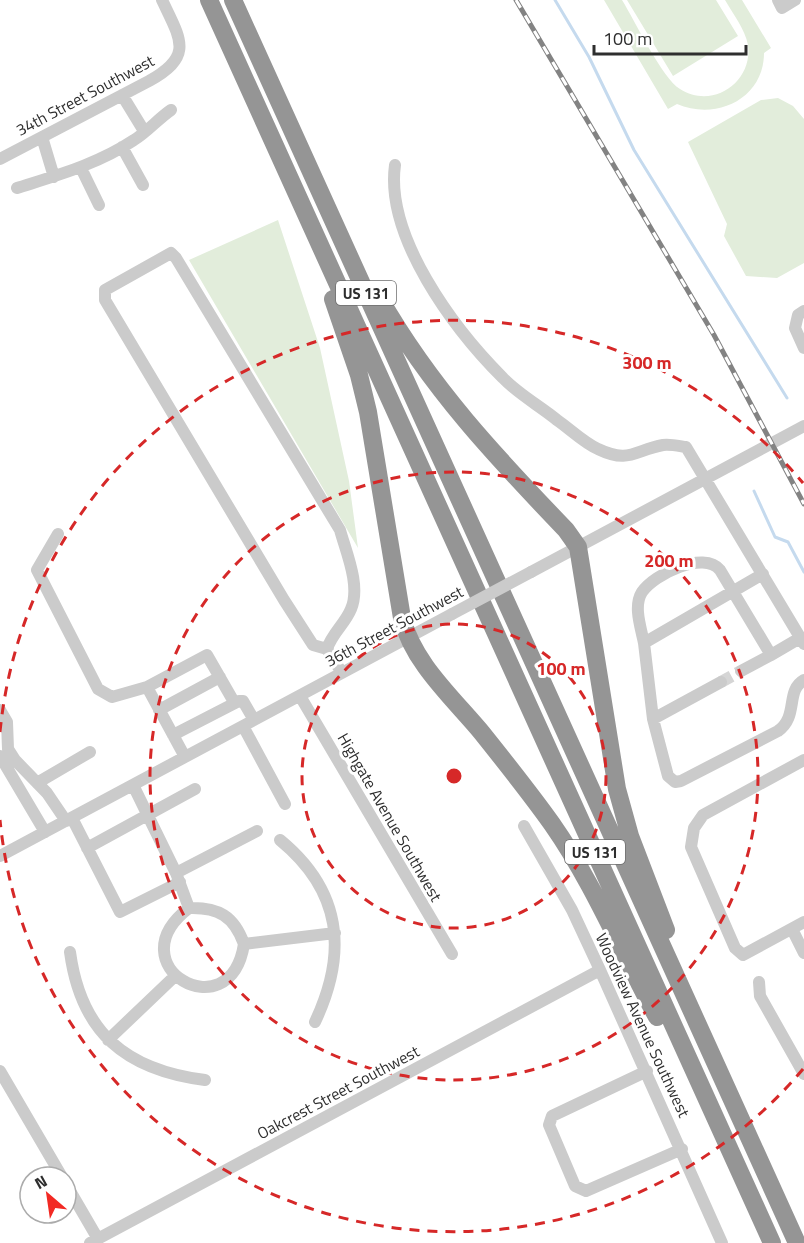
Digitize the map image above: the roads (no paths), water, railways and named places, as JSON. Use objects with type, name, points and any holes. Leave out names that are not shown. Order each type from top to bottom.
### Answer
[{"type":"highway","name":"US 131","points":[[209,0],[771,1243]]},
{"type":"highway","name":"US 131","points":[[233,0],[797,1243]]},
{"type":"highway","points":[[323,198],[417,361],[461,415],[566,530],[578,547],[620,803],[714,1061]]},
{"type":"highway","points":[[301,202],[359,375],[369,421],[402,618],[408,638],[429,670],[505,761],[563,841],[596,897],[653,1009],[711,1109]]},
{"type":"street","name":"34th Street Southwest","points":[[0,159],[165,72],[181,53],[178,32],[162,0]]},
{"type":"street","points":[[778,0],[782,8],[795,0]]},
{"type":"street","points":[[122,95],[144,131]]},
{"type":"street","points":[[17,188],[81,168],[122,147],[171,110]]},
{"type":"street","points":[[42,137],[54,177]]},
{"type":"street","points":[[122,147],[143,185]]},
{"type":"street","points":[[395,165],[392,185],[397,213],[430,285],[478,352],[505,380],[597,449],[623,458],[665,444],[686,447],[802,641],[771,654],[741,671]]},
{"type":"street","points":[[81,168],[99,205]]},
{"type":"street","points":[[327,649],[330,638],[351,609],[354,597],[350,564],[340,530],[171,253],[105,290],[105,300],[290,609],[313,645],[327,649],[342,673]]},
{"type":"street","points":[[804,311],[798,315],[795,328],[804,348]]},
{"type":"street","name":"36th Street Southwest","points":[[0,856],[804,426]]},
{"type":"street","points":[[58,534],[37,570],[98,689],[112,696],[147,687],[205,655],[234,702]]},
{"type":"street","points":[[771,654],[716,564],[706,561],[684,565],[642,591],[638,603],[653,719],[666,772],[672,780],[681,781],[783,727],[793,711],[795,689],[804,680]]},
{"type":"street","points":[[644,643],[763,574]]},
{"type":"street","points":[[159,710],[220,677]]},
{"type":"street","points":[[653,719],[722,682]]},
{"type":"street","points":[[147,687],[185,757]]},
{"type":"street","name":"Highgate Avenue Southwest","points":[[300,696],[452,954]]},
{"type":"street","points":[[173,735],[234,702],[243,702],[249,723],[285,804]]},
{"type":"street","points":[[0,710],[7,722],[8,748],[15,760],[69,819],[87,848],[120,912],[257,831]]},
{"type":"street","points":[[37,783],[90,752]]},
{"type":"street","points":[[0,756],[45,832]]},
{"type":"street","points":[[804,760],[703,815],[694,828],[691,847],[735,948],[743,955],[804,922]]},
{"type":"street","points":[[133,785],[178,878],[189,908]]},
{"type":"street","points":[[87,848],[195,789]]},
{"type":"street","name":"Woodview Avenue Southwest","points":[[524,826],[572,909],[647,1071],[722,1243]]},
{"type":"street","points":[[280,840],[300,857],[318,881],[332,915],[337,948],[334,972],[328,995],[315,1022]]},
{"type":"street","points":[[189,908],[206,908],[222,912],[232,920],[244,944],[237,971],[215,986],[187,986],[174,976],[163,950],[165,936],[179,915],[189,908]]},
{"type":"street","points":[[792,929],[804,953]]},
{"type":"street","points":[[244,944],[335,933]]},
{"type":"street","points":[[70,952],[74,980],[82,1000],[93,1023],[108,1040],[150,1068],[176,1077],[205,1080]]},
{"type":"street","name":"Oakcrest Street Southwest","points":[[94,1241],[600,970]]},
{"type":"street","points":[[108,1040],[174,976]]},
{"type":"street","points":[[759,982],[760,996],[804,1074]]},
{"type":"street","points":[[0,1071],[55,1165]]},
{"type":"street","points":[[647,1071],[552,1116],[549,1125],[575,1186],[586,1191],[682,1149]]},
{"type":"street","points":[[78,1208],[94,1241]]},
{"type":"waterway","points":[[555,0],[589,57],[634,150],[787,398]]},
{"type":"waterway","points":[[754,491],[775,537],[788,542],[804,572]]},
{"type":"tunnel","points":[[721,682],[741,671]]},
{"type":"railway","points":[[516,0],[714,335],[804,504]]}]
